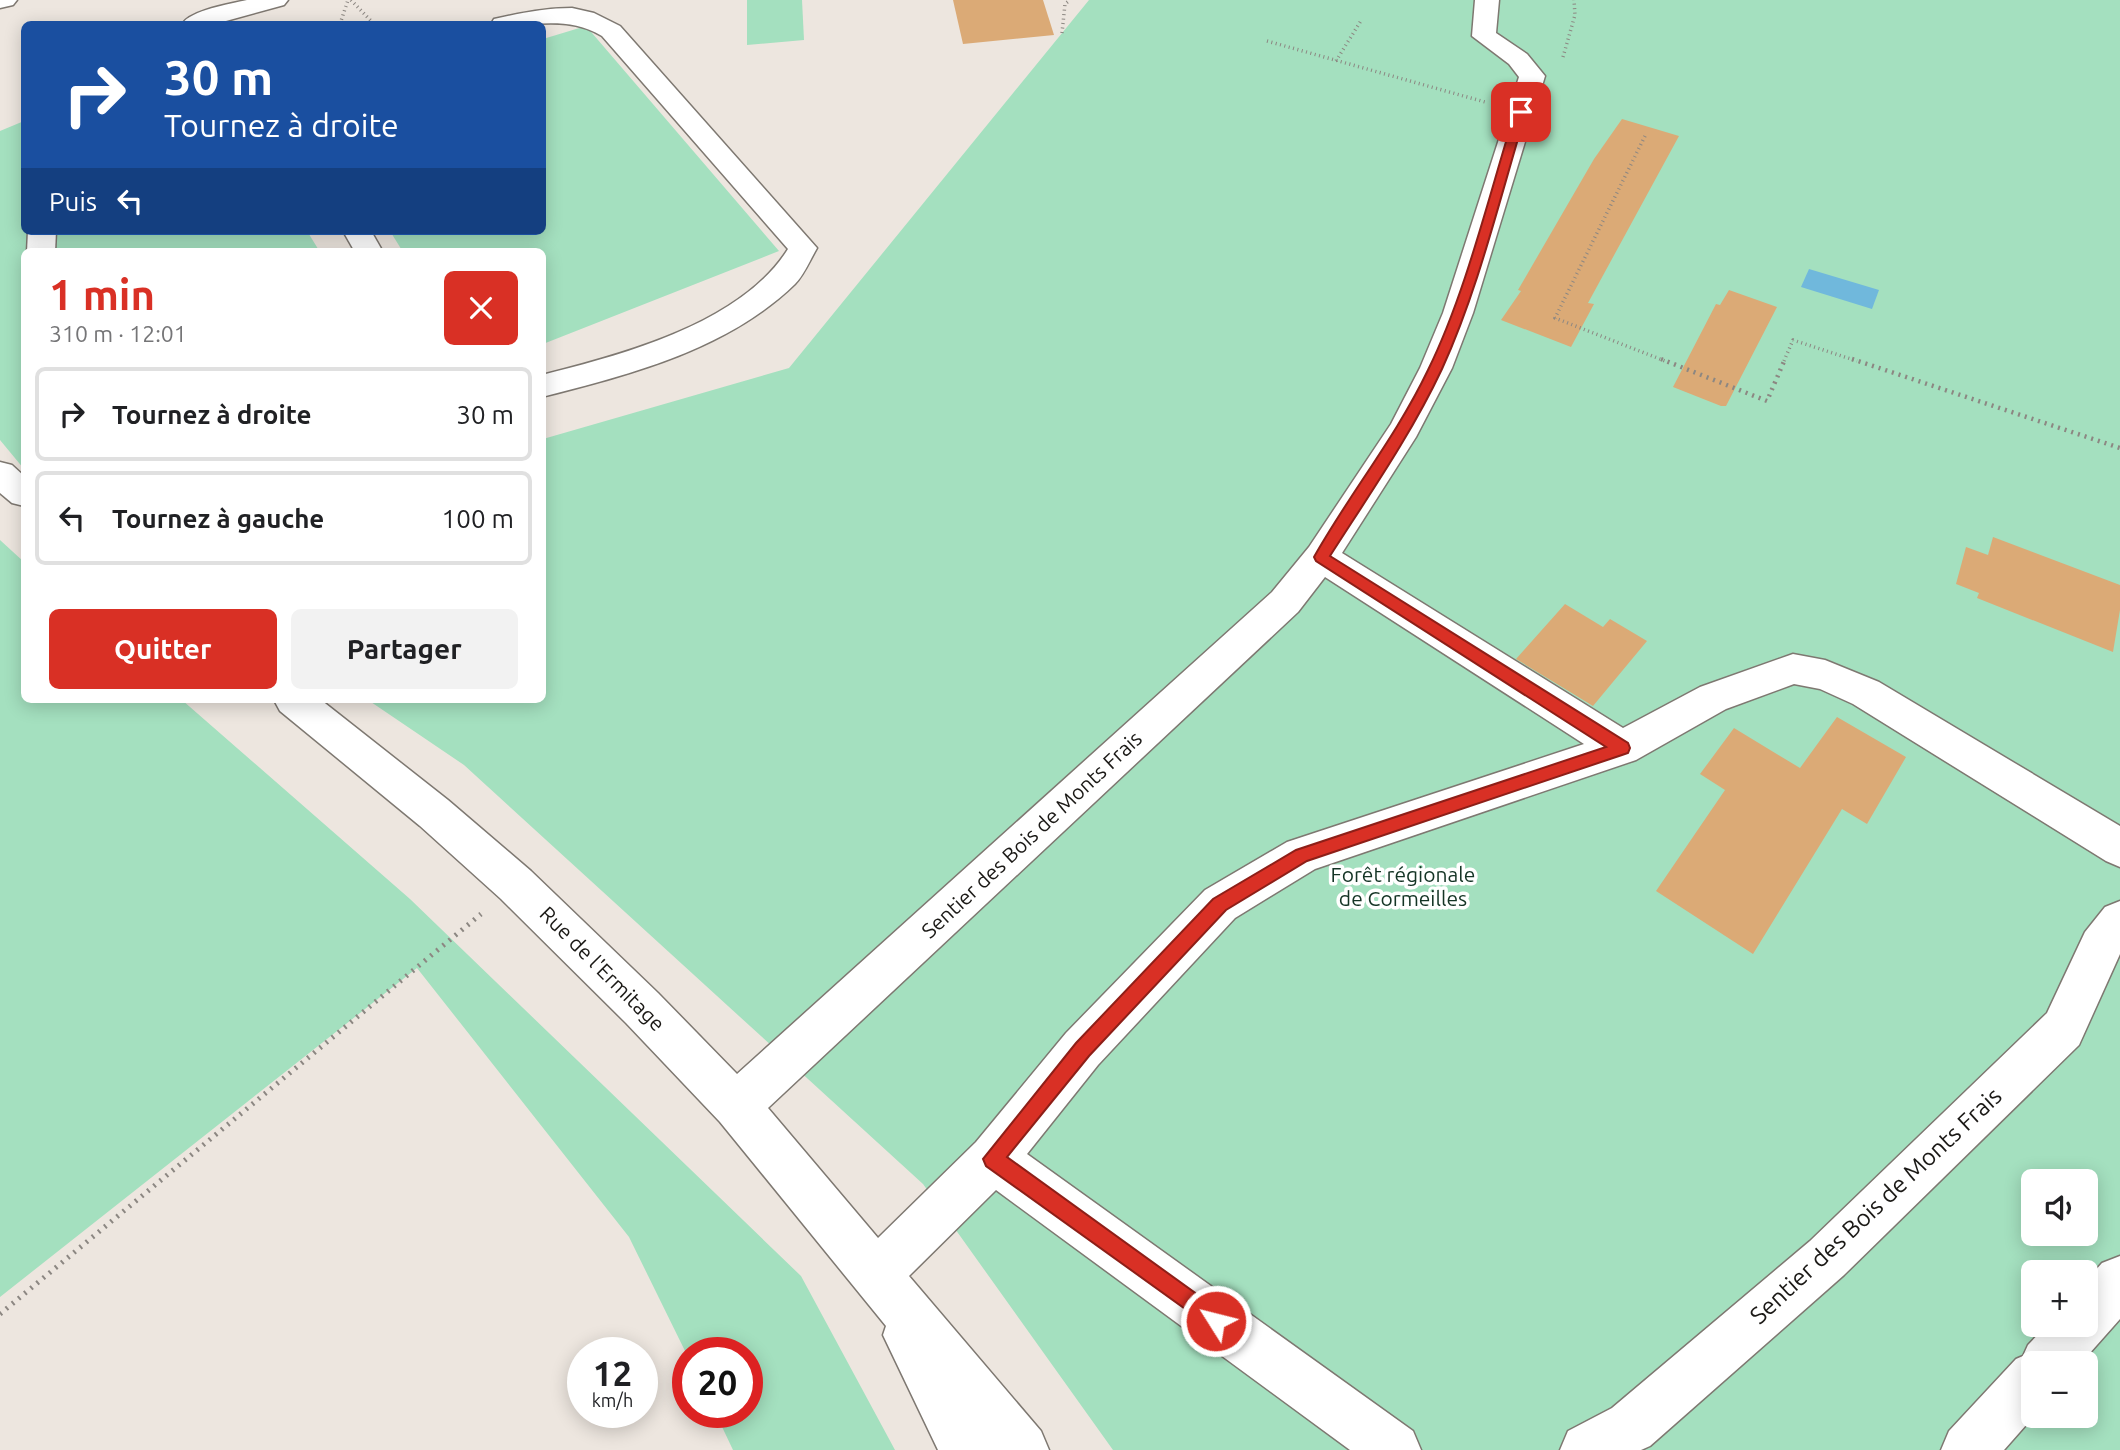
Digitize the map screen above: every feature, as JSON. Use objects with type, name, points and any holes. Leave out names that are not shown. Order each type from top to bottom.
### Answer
[{"type":"street","points":[[207,17],[276,0]]},
{"type":"street","points":[[1487,0],[1484,36],[1518,59],[1532,76]]},
{"type":"street","points":[[525,21],[576,14],[595,19],[611,31],[803,248],[786,276],[744,310],[683,342],[628,364],[546,385]]},
{"type":"street","name":"Sentier des Bois de Monts Frais","points":[[736,1106],[1285,602],[1321,557],[1405,429],[1436,368],[1458,313],[1532,76]]},
{"type":"street","points":[[0,474],[21,492]]},
{"type":"street","points":[[1321,557],[1622,748]]},
{"type":"street","points":[[877,1273],[993,1159],[1082,1049],[1220,904],[1302,855],[1622,748],[1713,698],[1793,669],[1825,675],[1866,693],[2120,848]]},
{"type":"street","name":"Rue de l'Ermitage","points":[[297,703],[434,813],[516,885],[642,1008],[736,1106],[1022,1450]]},
{"type":"street","name":"Sentier des Bois de Monts Frais","points":[[1587,1450],[1631,1427],[1827,1258],[2063,1029],[2100,946],[2120,921]]},
{"type":"street","points":[[993,1159],[1394,1450]]},
{"type":"street","name":"Rue de l'Ermitage","points":[[877,1273],[966,1450]]},
{"type":"street","points":[[2098,1306],[2120,1281]]},
{"type":"street","points":[[2057,1351],[2070,1337]]},
{"type":"street","points":[[1968,1450],[2021,1391]]},
{"type":"path","points":[[341,21],[349,0],[371,21]]},
{"type":"path","points":[[1062,33],[1065,4],[1070,0]]},
{"type":"path","points":[[1532,76],[1564,57],[1575,15],[1574,0]]},
{"type":"path","points":[[1336,61],[1362,19]]},
{"type":"path","points":[[1266,41],[1521,112]]},
{"type":"path","points":[[1645,136],[1555,318],[1767,401],[1793,340],[2120,448]]},
{"type":"path","points":[[0,1314],[516,885]]},
{"type":"green space","points":[[747,0],[802,0],[804,40],[747,45]]},
{"type":"green space","name":"Forêt régionale de Cormeilles","points":[[1089,0],[2120,0],[2120,1450],[1113,1450],[923,1184],[464,765],[372,703],[546,703],[546,438],[789,368]]},
{"type":"green space","points":[[586,26],[779,251],[546,343],[546,248],[401,248],[392,235],[546,235],[546,38]]},
{"type":"green space","points":[[21,122],[21,235],[309,235],[318,248],[21,248],[21,465],[0,440],[0,131]]},
{"type":"green space","points":[[0,540],[21,559],[21,703],[185,703],[410,899],[801,1276],[895,1450],[733,1450],[723,1428],[763,1428],[763,1337],[678,1337],[629,1237],[417,968],[0,1297]]},
{"type":"water","points":[[1809,269],[1879,290],[1872,309],[1801,287]]},
{"type":"building","points":[[953,0],[1043,0],[1054,35],[963,44]]},
{"type":"building","points":[[1622,119],[1679,136],[1588,303],[1594,304],[1571,347],[1501,320],[1521,291],[1518,290],[1594,159]]},
{"type":"building","points":[[1729,290],[1777,307],[1726,406],[1721,406],[1673,387],[1716,304],[1720,305]]},
{"type":"building","points":[[1993,537],[2120,585],[2120,610],[2113,652],[1977,598],[1979,593],[1956,584],[1966,547],[1988,555]]},
{"type":"building","points":[[1565,604],[1603,627],[1610,619],[1647,641],[1593,706],[1516,659]]},
{"type":"building","points":[[1837,717],[1906,757],[1867,824],[1842,809],[1753,954],[1656,891],[1725,790],[1700,774],[1734,728],[1800,768]]},
{"type":"route","points":[[1216,1321],[993,1159],[1082,1049],[1220,904],[1302,855],[1622,748],[1321,557],[1405,429],[1436,368],[1458,313],[1521,112]]}]
